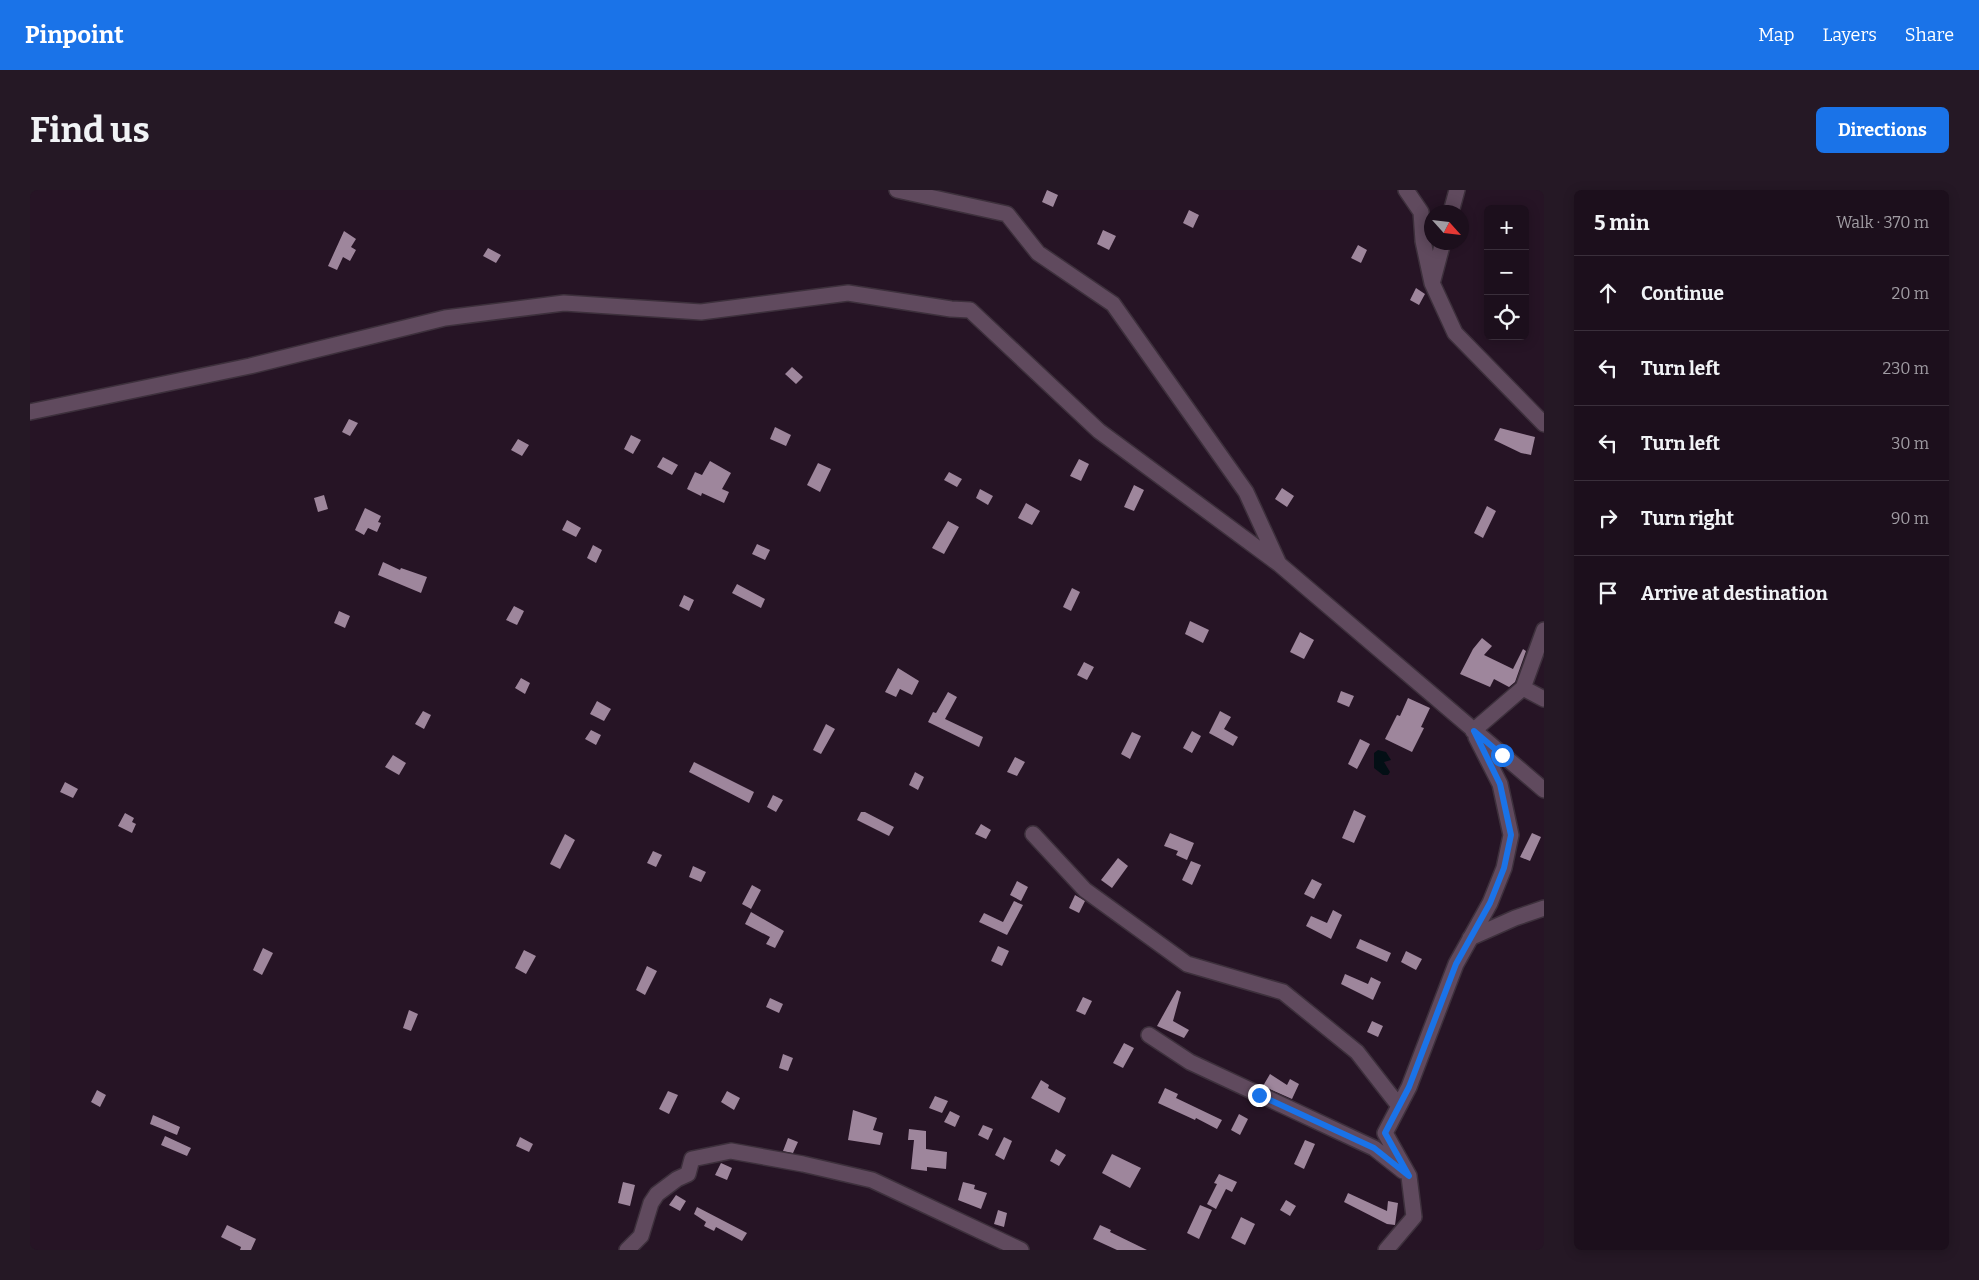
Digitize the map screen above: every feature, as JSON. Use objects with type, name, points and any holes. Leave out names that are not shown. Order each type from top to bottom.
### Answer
[{"type":"street","points":[[896,190],[913,192],[1007,214],[1038,253],[1113,304],[1246,492],[1279,564]]},
{"type":"street","points":[[1406,190],[1421,212],[1423,241],[1432,283],[1455,333],[1544,424]]},
{"type":"street","points":[[1453,205],[1457,190]]},
{"type":"street","points":[[1432,283],[1441,250]]},
{"type":"street","points":[[30,412],[250,366],[445,318],[564,303],[701,312],[848,293],[951,309],[970,310],[1099,431],[1279,564],[1544,790]]},
{"type":"street","points":[[1474,731],[1523,688],[1544,630]]},
{"type":"street","points":[[1523,688],[1544,699]]},
{"type":"street","points":[[1386,1250],[1414,1217],[1409,1176],[1385,1133],[1409,1087],[1456,964],[1490,903],[1503,873],[1511,835],[1500,784],[1474,731]]},
{"type":"street","points":[[1033,834],[1085,890],[1187,964],[1283,992],[1357,1052],[1399,1106]]},
{"type":"street","points":[[1470,938],[1515,918],[1544,908]]},
{"type":"street","points":[[1149,1035],[1190,1062],[1374,1148],[1409,1176]]},
{"type":"street","points":[[627,1250],[641,1236],[650,1203],[656,1194],[688,1174],[692,1159],[731,1151],[803,1164],[872,1180],[1021,1250]]},
{"type":"shaded area","points":[[1378,750],[1386,752],[1391,760],[1384,762],[1390,772],[1388,775],[1383,775],[1374,768],[1374,753]]},
{"type":"building","points":[[1047,190],[1058,195],[1053,207],[1042,202]]},
{"type":"building","points":[[1189,210],[1199,215],[1193,228],[1183,223]]},
{"type":"building","points":[[1103,230],[1116,236],[1109,250],[1097,244]]},
{"type":"building","points":[[344,231],[356,239],[351,247],[356,250],[350,261],[343,257],[337,270],[328,266]]},
{"type":"building","points":[[1358,245],[1367,250],[1361,263],[1351,258]]},
{"type":"building","points":[[488,248],[501,255],[496,263],[483,256]]},
{"type":"building","points":[[1416,288],[1425,294],[1419,305],[1410,300]]},
{"type":"building","points":[[792,367],[803,377],[796,384],[785,374]]},
{"type":"building","points":[[349,419],[358,423],[350,436],[342,432]]},
{"type":"building","points":[[775,427],[791,435],[786,446],[770,439]]},
{"type":"building","points":[[1500,428],[1535,437],[1531,455],[1521,453],[1494,440]]},
{"type":"building","points":[[631,435],[641,440],[633,454],[624,449]]},
{"type":"building","points":[[518,439],[529,445],[522,456],[511,450]]},
{"type":"building","points":[[663,457],[678,465],[672,475],[657,467]]},
{"type":"building","points":[[1079,459],[1089,464],[1081,481],[1070,476]]},
{"type":"building","points":[[710,461],[731,473],[722,489],[729,492],[724,503],[702,493],[701,496],[687,489],[695,472],[702,475]]},
{"type":"building","points":[[818,463],[831,469],[820,492],[807,485]]},
{"type":"building","points":[[949,472],[962,479],[957,487],[944,480]]},
{"type":"building","points":[[1134,485],[1144,490],[1134,511],[1124,507]]},
{"type":"building","points":[[1282,488],[1294,496],[1287,507],[1275,499]]},
{"type":"building","points":[[980,489],[993,496],[988,505],[976,498]]},
{"type":"building","points":[[324,495],[328,509],[318,512],[314,498]]},
{"type":"building","points":[[1026,503],[1040,511],[1032,525],[1018,518]]},
{"type":"building","points":[[1487,506],[1496,511],[1483,538],[1474,533]]},
{"type":"building","points":[[365,508],[381,516],[378,522],[381,523],[377,532],[368,528],[364,535],[355,530]]},
{"type":"building","points":[[567,520],[581,528],[576,537],[562,530]]},
{"type":"building","points":[[948,521],[959,527],[944,554],[932,548]]},
{"type":"building","points":[[757,544],[770,550],[765,560],[752,554]]},
{"type":"building","points":[[593,545],[602,550],[596,563],[587,558]]},
{"type":"building","points":[[383,562],[400,570],[401,568],[427,577],[421,593],[378,575]]},
{"type":"building","points":[[737,584],[765,599],[761,608],[732,593]]},
{"type":"building","points":[[1072,588],[1080,592],[1071,611],[1063,607]]},
{"type":"building","points":[[684,595],[694,600],[689,611],[679,606]]},
{"type":"building","points":[[514,606],[524,611],[517,625],[506,620]]},
{"type":"building","points":[[339,611],[350,616],[345,628],[334,623]]},
{"type":"building","points":[[1190,621],[1209,630],[1203,643],[1185,634]]},
{"type":"building","points":[[1300,632],[1314,640],[1304,659],[1290,652]]},
{"type":"building","points":[[1482,638],[1492,646],[1484,655],[1513,669],[1523,649],[1526,651],[1515,682],[1509,687],[1494,679],[1490,687],[1460,674],[1473,649]]},
{"type":"building","points":[[1084,662],[1094,667],[1087,680],[1077,675]]},
{"type":"building","points":[[898,668],[919,681],[912,695],[900,689],[896,697],[885,692]]},
{"type":"building","points":[[521,678],[530,683],[525,694],[515,688]]},
{"type":"building","points":[[1341,691],[1354,696],[1349,707],[1337,702]]},
{"type":"building","points":[[948,692],[957,697],[945,719],[983,737],[979,747],[928,722],[933,712],[936,713]]},
{"type":"building","points":[[1408,698],[1430,708],[1421,727],[1424,728],[1412,752],[1385,739],[1397,715],[1400,716]]},
{"type":"building","points":[[597,701],[611,709],[604,721],[590,714]]},
{"type":"building","points":[[423,711],[431,715],[424,729],[415,724]]},
{"type":"building","points":[[1220,711],[1231,717],[1224,729],[1238,737],[1233,746],[1209,733]]},
{"type":"building","points":[[826,724],[835,729],[821,754],[813,750]]},
{"type":"building","points":[[591,730],[601,735],[596,745],[585,739]]},
{"type":"building","points":[[1192,731],[1201,736],[1192,753],[1183,748]]},
{"type":"building","points":[[1132,732],[1141,736],[1130,759],[1121,754]]},
{"type":"building","points":[[1360,739],[1370,744],[1357,769],[1348,764]]},
{"type":"building","points":[[393,755],[406,763],[399,775],[385,767]]},
{"type":"building","points":[[1015,757],[1025,762],[1017,776],[1007,772]]},
{"type":"building","points":[[694,762],[754,792],[749,803],[689,772]]},
{"type":"building","points":[[915,772],[924,777],[918,790],[909,785]]},
{"type":"building","points":[[65,782],[78,789],[73,798],[60,792]]},
{"type":"building","points":[[773,795],[783,800],[776,812],[767,807]]},
{"type":"building","points":[[1354,810],[1366,816],[1354,843],[1342,838]]},
{"type":"building","points":[[861,812],[865,812],[894,827],[889,836],[857,820]]},
{"type":"building","points":[[125,813],[134,818],[132,822],[136,824],[132,833],[118,826]]},
{"type":"building","points":[[981,824],[991,830],[986,839],[975,834]]},
{"type":"building","points":[[1170,833],[1194,843],[1187,860],[1176,855],[1178,851],[1164,846]]},
{"type":"building","points":[[1532,833],[1541,837],[1530,861],[1520,857]]},
{"type":"building","points":[[565,834],[575,840],[560,869],[550,864]]},
{"type":"building","points":[[653,851],[662,855],[656,867],[647,863]]},
{"type":"building","points":[[1118,858],[1128,866],[1112,888],[1101,880]]},
{"type":"building","points":[[1191,861],[1201,865],[1192,885],[1182,880]]},
{"type":"building","points":[[693,866],[706,872],[701,882],[689,877]]},
{"type":"building","points":[[1312,879],[1322,884],[1314,899],[1304,894]]},
{"type":"building","points":[[1017,881],[1028,887],[1021,901],[1010,895]]},
{"type":"building","points":[[752,885],[761,890],[751,909],[742,904]]},
{"type":"building","points":[[1075,895],[1085,901],[1079,913],[1069,908]]},
{"type":"building","points":[[1014,901],[1023,905],[1007,935],[979,922],[984,913],[1003,922]]},
{"type":"building","points":[[1333,910],[1342,915],[1331,939],[1306,926],[1311,916],[1327,923]]},
{"type":"building","points":[[751,912],[784,931],[775,948],[766,944],[770,937],[745,924]]},
{"type":"building","points":[[1360,939],[1391,953],[1387,962],[1356,948]]},
{"type":"building","points":[[998,946],[1009,951],[1002,966],[991,961]]},
{"type":"building","points":[[263,948],[273,953],[262,975],[253,970]]},
{"type":"building","points":[[524,950],[536,956],[526,974],[515,968]]},
{"type":"building","points":[[1406,951],[1422,959],[1416,970],[1401,962]]},
{"type":"building","points":[[647,966],[657,971],[645,995],[636,990]]},
{"type":"building","points":[[1345,974],[1368,984],[1371,977],[1381,982],[1373,1000],[1341,984]]},
{"type":"building","points":[[1177,990],[1181,992],[1173,1021],[1189,1030],[1184,1038],[1157,1026]]},
{"type":"building","points":[[1083,997],[1092,1001],[1085,1015],[1076,1011]]},
{"type":"building","points":[[770,998],[783,1004],[779,1013],[766,1007]]},
{"type":"building","points":[[409,1010],[418,1014],[411,1031],[403,1028]]},
{"type":"building","points":[[1372,1021],[1383,1026],[1378,1037],[1367,1032]]},
{"type":"building","points":[[1124,1043],[1134,1048],[1123,1068],[1113,1063]]},
{"type":"building","points":[[783,1054],[793,1058],[788,1071],[779,1068]]},
{"type":"building","points":[[1270,1074],[1287,1085],[1290,1079],[1299,1084],[1292,1099],[1263,1086]]},
{"type":"building","points":[[1041,1080],[1049,1085],[1048,1088],[1066,1098],[1059,1113],[1031,1098]]},
{"type":"building","points":[[1165,1088],[1178,1094],[1176,1098],[1222,1120],[1217,1129],[1196,1118],[1195,1120],[1158,1103]]},
{"type":"building","points":[[97,1090],[106,1095],[100,1107],[91,1102]]},
{"type":"building","points":[[668,1091],[678,1095],[669,1114],[659,1109]]},
{"type":"building","points":[[727,1091],[740,1098],[734,1110],[721,1102]]},
{"type":"building","points":[[935,1096],[948,1101],[942,1113],[929,1108]]},
{"type":"building","points":[[853,1110],[877,1118],[873,1130],[883,1133],[880,1145],[848,1140]]},
{"type":"building","points":[[950,1111],[960,1116],[955,1127],[944,1122]]},
{"type":"building","points":[[1239,1114],[1248,1119],[1240,1135],[1231,1130]]},
{"type":"building","points":[[153,1115],[180,1127],[177,1135],[150,1124]]},
{"type":"building","points":[[983,1125],[993,1129],[988,1140],[978,1135]]},
{"type":"building","points":[[909,1129],[926,1131],[926,1149],[947,1152],[946,1169],[927,1167],[927,1171],[911,1169],[914,1140],[908,1140]]},
{"type":"building","points":[[165,1136],[191,1148],[187,1156],[161,1145]]},
{"type":"building","points":[[520,1137],[533,1144],[529,1152],[516,1146]]},
{"type":"building","points":[[1004,1137],[1012,1141],[1004,1160],[995,1155]]},
{"type":"building","points":[[788,1138],[798,1142],[793,1153],[783,1151]]},
{"type":"building","points":[[1305,1140],[1315,1144],[1304,1169],[1294,1164]]},
{"type":"building","points":[[1056,1149],[1066,1155],[1059,1166],[1050,1161]]},
{"type":"building","points":[[1112,1154],[1141,1168],[1130,1188],[1102,1173]]},
{"type":"building","points":[[721,1163],[732,1168],[727,1180],[715,1175]]},
{"type":"building","points":[[1219,1174],[1237,1182],[1232,1192],[1226,1189],[1216,1209],[1207,1204],[1217,1184],[1214,1183]]},
{"type":"building","points":[[623,1182],[635,1185],[630,1206],[618,1203]]},
{"type":"building","points":[[963,1182],[975,1185],[974,1189],[987,1193],[981,1209],[958,1200]]},
{"type":"building","points":[[1348,1193],[1387,1211],[1388,1201],[1398,1203],[1395,1225],[1387,1224],[1344,1202]]},
{"type":"building","points":[[676,1195],[686,1201],[680,1211],[669,1205]]},
{"type":"building","points":[[1286,1200],[1296,1206],[1290,1216],[1280,1210]]},
{"type":"building","points":[[1200,1205],[1212,1210],[1199,1239],[1187,1233]]},
{"type":"building","points":[[697,1207],[747,1233],[742,1241],[716,1227],[714,1231],[704,1226],[706,1222],[694,1214]]},
{"type":"building","points":[[998,1210],[1007,1213],[1004,1227],[994,1224]]},
{"type":"building","points":[[1241,1217],[1255,1224],[1245,1245],[1231,1238]]},
{"type":"building","points":[[227,1225],[256,1239],[251,1250],[240,1250],[241,1247],[221,1237]]},
{"type":"building","points":[[1100,1225],[1147,1250],[1117,1250],[1093,1239]]},
{"type":"route","points":[[1259,1095],[1374,1148],[1409,1176],[1385,1133],[1409,1087],[1456,964],[1490,903],[1503,873],[1511,835],[1500,784],[1474,731],[1502,755]]}]
